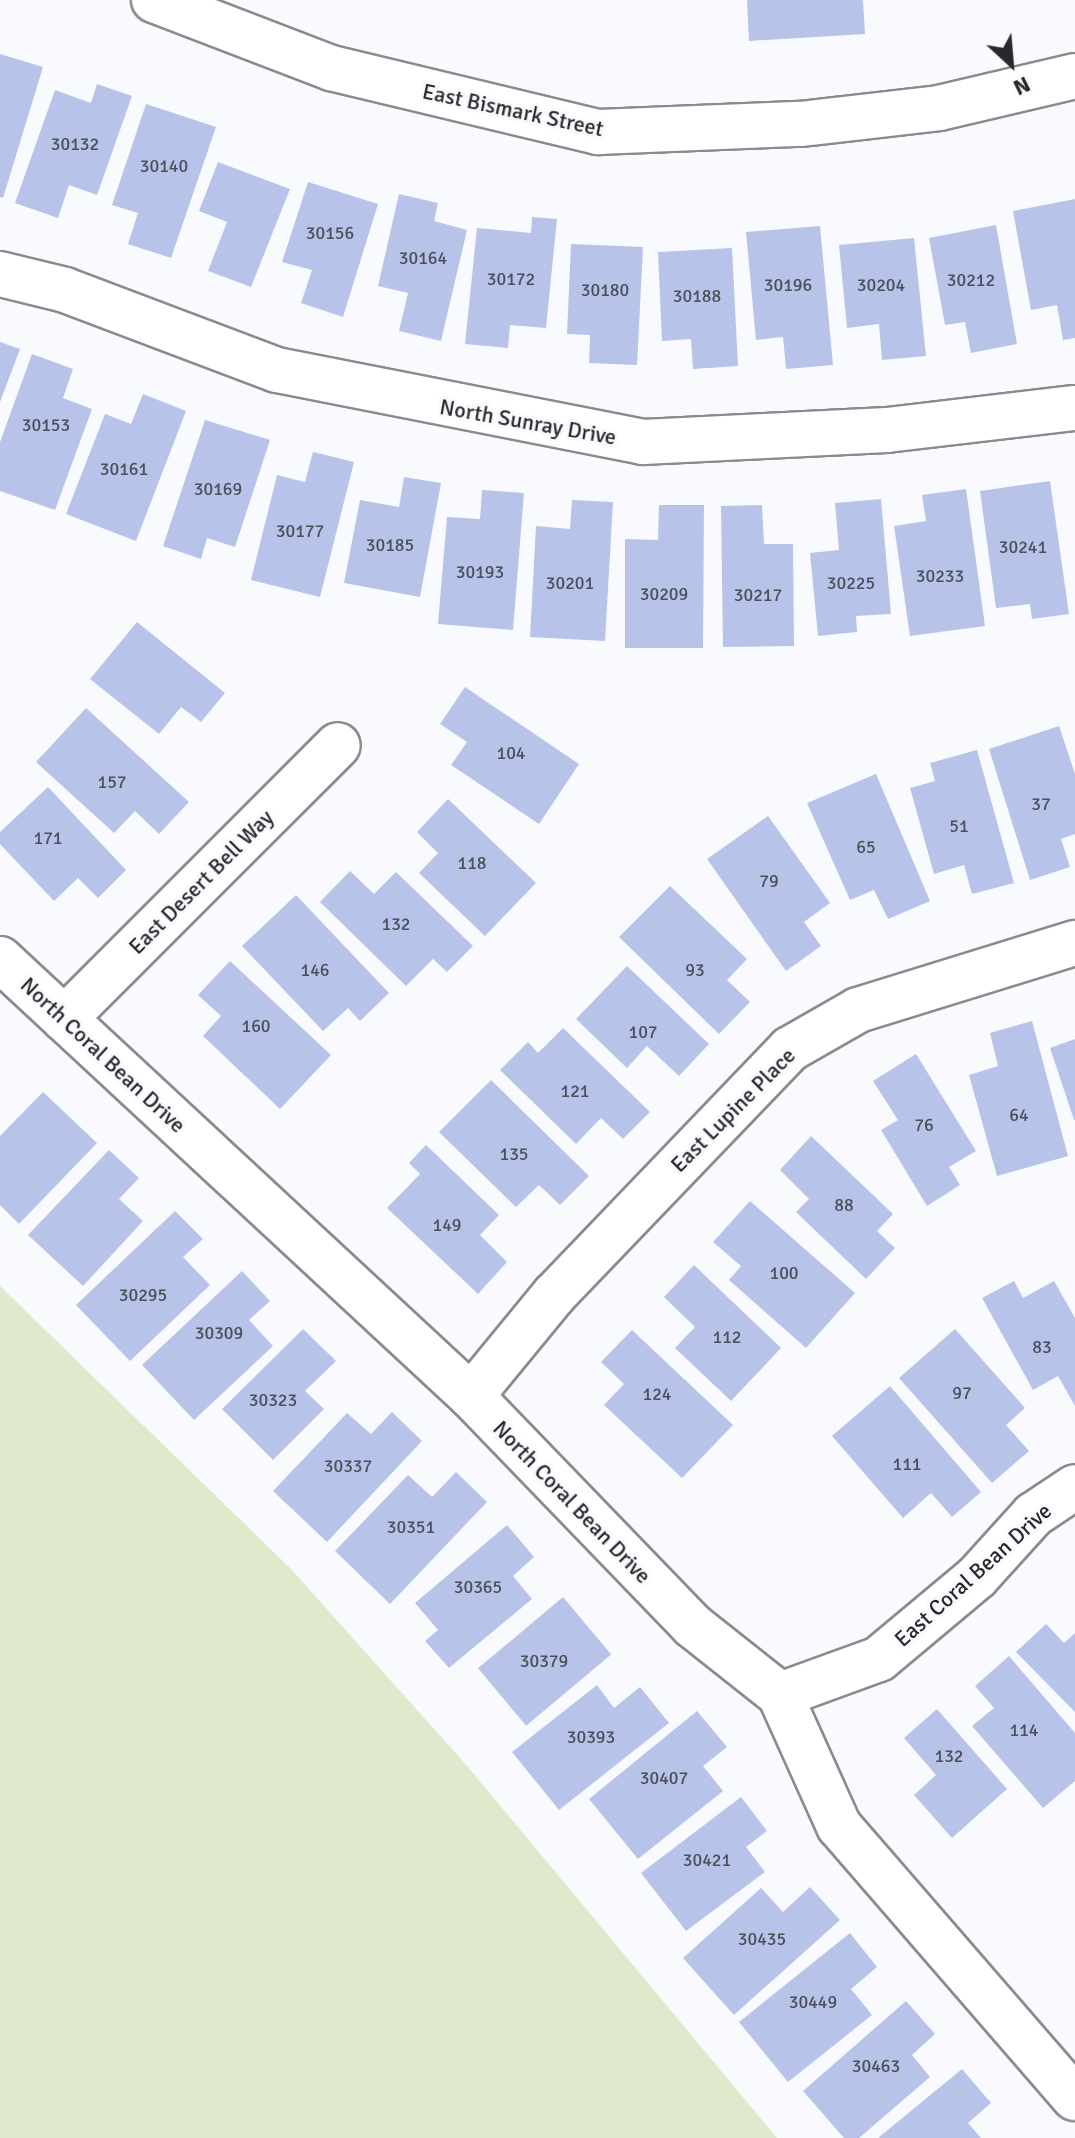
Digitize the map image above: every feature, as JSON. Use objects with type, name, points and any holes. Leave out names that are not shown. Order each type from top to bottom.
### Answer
[{"type":"street","name":"East Bismark Street","points":[[154,0],[331,68],[598,132],[816,122],[939,108],[1075,76]]},
{"type":"street","name":"North Sunray Drive","points":[[0,274],[65,290],[277,370],[643,442],[887,430],[1075,408]]},
{"type":"street","name":"East Desert Bell Way","points":[[64,1019],[338,745]]},
{"type":"street","name":"East Lupine Place","points":[[471,1396],[554,1295],[790,1049],[858,1010],[1075,943]]},
{"type":"street","name":"North Coral Bean Drive","points":[[0,959],[471,1396],[693,1626],[780,1695],[839,1826],[1075,2098]]},
{"type":"street","name":"East Coral Bean Drive","points":[[780,1695],[879,1659],[977,1577],[1033,1515],[1075,1487]]},
{"type":"green space","points":[[0,1286],[291,1569],[468,1767],[777,2138],[0,2138]]},
{"type":"building","points":[[747,0],[863,0],[865,34],[749,41]]},
{"type":"building","points":[[0,54],[43,67],[3,198],[0,197]]},
{"type":"building","points":[[97,84],[132,96],[97,195],[69,185],[58,218],[15,203],[55,90],[91,103]]},
{"type":"building","points":[[146,104],[216,127],[171,258],[128,244],[138,213],[112,205]]},
{"type":"building","points":[[218,162],[290,189],[251,287],[208,271],[227,222],[199,211]]},
{"type":"building","points":[[308,182],[378,204],[343,317],[301,303],[312,270],[282,262]]},
{"type":"building","points":[[399,194],[438,203],[434,221],[467,230],[441,341],[399,331],[408,293],[378,286]]},
{"type":"building","points":[[1075,199],[1075,338],[1063,340],[1057,305],[1031,310],[1013,211]]},
{"type":"building","points":[[532,217],[557,219],[546,328],[510,325],[508,348],[465,344],[477,228],[531,233]]},
{"type":"building","points":[[996,225],[1017,344],[971,353],[965,322],[945,325],[929,238]]},
{"type":"building","points":[[820,226],[833,365],[786,369],[783,337],[756,340],[746,232]]},
{"type":"building","points":[[914,238],[926,356],[882,360],[879,324],[847,328],[839,245]]},
{"type":"building","points":[[571,244],[643,247],[637,365],[589,363],[590,335],[567,334]]},
{"type":"building","points":[[732,248],[738,366],[693,369],[691,339],[662,341],[658,252]]},
{"type":"building","points":[[0,342],[20,349],[0,402]]},
{"type":"building","points":[[32,354],[73,369],[63,398],[92,409],[55,510],[0,491],[0,442]]},
{"type":"building","points":[[143,394],[186,411],[136,541],[66,514],[105,414],[131,424]]},
{"type":"building","points":[[205,420],[270,440],[235,547],[207,538],[201,559],[163,546]]},
{"type":"building","points":[[313,452],[354,462],[320,597],[251,580],[277,475],[305,482]]},
{"type":"building","points":[[404,477],[441,483],[420,597],[344,583],[360,500],[399,507]]},
{"type":"building","points":[[1050,481],[1069,614],[1032,619],[1030,604],[996,608],[980,491]]},
{"type":"building","points":[[966,489],[985,626],[910,636],[894,526],[926,521],[922,495]]},
{"type":"building","points":[[482,490],[524,493],[513,630],[438,624],[447,517],[480,519]]},
{"type":"building","points":[[881,499],[891,614],[856,616],[857,632],[818,636],[810,553],[839,550],[835,503]]},
{"type":"building","points":[[572,500],[613,502],[605,641],[530,637],[536,526],[570,529]]},
{"type":"building","points":[[659,505],[704,505],[703,648],[625,648],[625,539],[658,540]]},
{"type":"building","points":[[762,505],[764,544],[793,544],[794,646],[723,647],[721,506]]},
{"type":"building","points":[[137,622],[225,693],[201,722],[181,707],[159,734],[90,679]]},
{"type":"building","points":[[465,687],[579,764],[539,824],[451,765],[467,742],[440,724]]},
{"type":"building","points":[[86,708],[189,802],[159,834],[135,811],[114,833],[36,762]]},
{"type":"building","points":[[1059,726],[1075,774],[1075,834],[1061,839],[1070,867],[1030,880],[989,749]]},
{"type":"building","points":[[977,750],[1014,883],[972,894],[964,865],[934,874],[910,788],[935,781],[930,763]]},
{"type":"building","points":[[876,774],[930,901],[888,919],[874,890],[850,900],[807,803]]},
{"type":"building","points":[[48,787],[126,870],[98,898],[78,878],[54,901],[0,844],[0,832]]},
{"type":"building","points":[[448,799],[536,883],[485,936],[419,873],[438,853],[417,832]]},
{"type":"building","points":[[768,816],[830,903],[804,922],[821,946],[786,971],[707,859]]},
{"type":"building","points":[[350,871],[374,894],[396,872],[473,946],[447,972],[433,959],[406,986],[320,902]]},
{"type":"building","points":[[670,886],[747,959],[727,980],[750,1002],[719,1034],[619,937]]},
{"type":"building","points":[[296,895],[389,993],[360,1021],[348,1008],[323,1031],[242,946]]},
{"type":"building","points":[[230,961],[331,1055],[280,1109],[203,1036],[221,1016],[198,995]]},
{"type":"building","points":[[627,966],[709,1044],[679,1076],[647,1046],[627,1068],[576,1019]]},
{"type":"building","points":[[1032,1021],[1068,1156],[997,1176],[969,1075],[998,1066],[990,1033]]},
{"type":"building","points":[[563,1028],[650,1112],[623,1139],[601,1118],[576,1144],[500,1070],[528,1042],[538,1053]]},
{"type":"building","points":[[1075,1039],[1075,1120],[1074,1120],[1050,1048]]},
{"type":"building","points":[[916,1054],[976,1151],[949,1167],[960,1185],[927,1206],[881,1130],[898,1120],[873,1081]]},
{"type":"building","points":[[491,1080],[589,1176],[560,1205],[539,1185],[516,1207],[439,1132]]},
{"type":"building","points":[[43,1092],[97,1143],[19,1224],[0,1205],[0,1136]]},
{"type":"building","points":[[811,1136],[893,1214],[877,1231],[895,1248],[866,1279],[796,1212],[809,1199],[780,1170]]},
{"type":"building","points":[[426,1145],[499,1215],[480,1235],[507,1262],[478,1294],[387,1208],[420,1174],[409,1163]]},
{"type":"building","points":[[109,1150],[139,1178],[119,1199],[143,1221],[83,1286],[28,1235]]},
{"type":"building","points":[[750,1201],[855,1293],[806,1348],[729,1280],[741,1266],[713,1242]]},
{"type":"building","points":[[175,1211],[203,1239],[183,1257],[210,1285],[130,1361],[76,1305]]},
{"type":"building","points":[[694,1265],[781,1348],[731,1401],[675,1348],[695,1327],[664,1297]]},
{"type":"building","points":[[242,1271],[270,1301],[249,1320],[273,1346],[194,1420],[142,1365]]},
{"type":"building","points":[[1014,1281],[1023,1298],[1054,1281],[1075,1318],[1075,1406],[1058,1376],[1033,1390],[982,1298]]},
{"type":"building","points":[[303,1329],[336,1361],[305,1391],[324,1409],[273,1460],[222,1409]]},
{"type":"building","points":[[955,1329],[1025,1408],[1006,1425],[1029,1451],[992,1483],[899,1378]]},
{"type":"building","points":[[632,1330],[733,1425],[682,1478],[604,1405],[624,1384],[601,1362]]},
{"type":"building","points":[[890,1386],[981,1492],[952,1517],[931,1493],[903,1518],[832,1436]]},
{"type":"building","points":[[392,1412],[422,1441],[327,1542],[273,1491],[347,1413],[371,1434]]},
{"type":"building","points":[[456,1472],[487,1502],[390,1604],[335,1551],[408,1475],[432,1497]]},
{"type":"building","points":[[507,1525],[534,1557],[513,1576],[532,1599],[449,1668],[425,1641],[438,1630],[415,1603]]},
{"type":"building","points":[[563,1597],[611,1654],[526,1726],[478,1668]]},
{"type":"building","points":[[1046,1624],[1064,1643],[1075,1633],[1075,1712],[1016,1652]]},
{"type":"building","points":[[1009,1656],[1075,1733],[1075,1781],[1043,1808],[972,1726],[994,1708],[975,1686]]},
{"type":"building","points":[[597,1685],[614,1708],[640,1687],[669,1723],[559,1810],[512,1752]]},
{"type":"building","points":[[937,1709],[1007,1789],[952,1838],[914,1795],[936,1775],[904,1738]]},
{"type":"building","points":[[697,1711],[727,1747],[703,1766],[723,1791],[638,1859],[589,1799]]},
{"type":"building","points":[[741,1797],[767,1831],[746,1847],[765,1872],[686,1931],[641,1873]]},
{"type":"building","points":[[810,1887],[840,1920],[734,2015],[683,1958],[761,1888],[783,1912]]},
{"type":"building","points":[[850,1933],[877,1967],[851,1989],[872,2015],[788,2082],[739,2022]]},
{"type":"building","points":[[906,2001],[935,2034],[912,2055],[930,2077],[859,2138],[844,2138],[803,2091]]},
{"type":"building","points":[[962,2069],[991,2103],[968,2123],[981,2138],[878,2138]]}]
